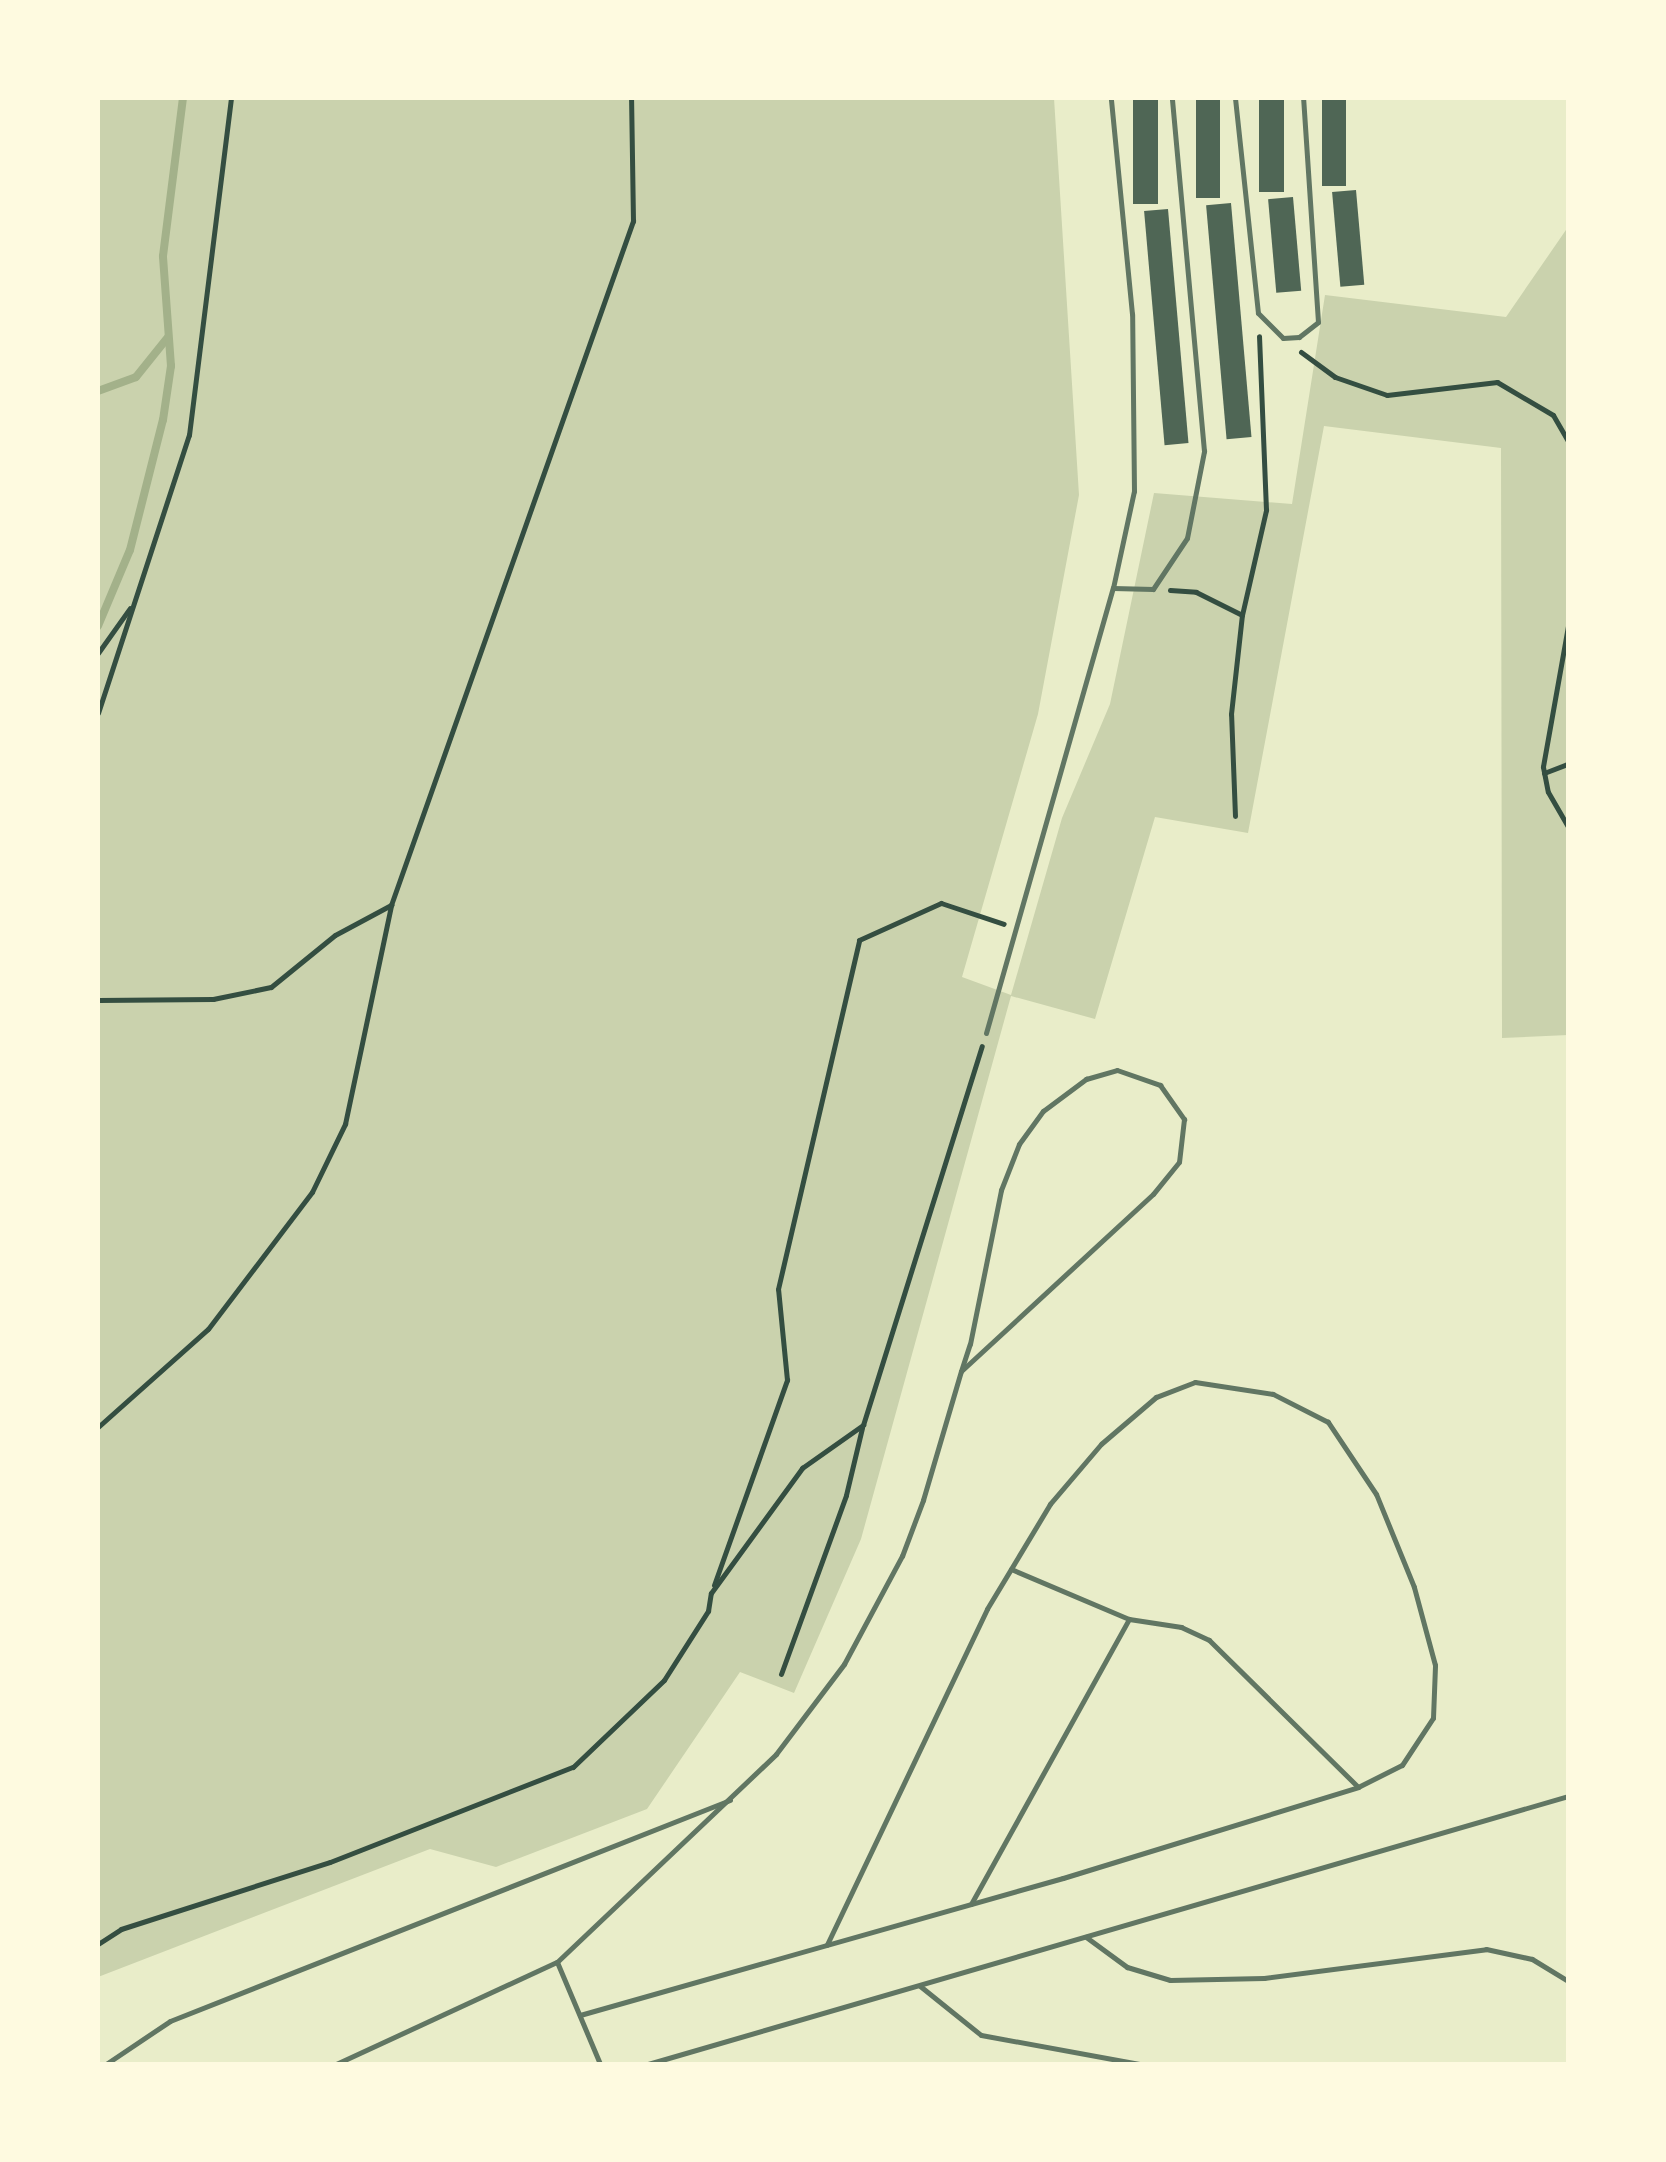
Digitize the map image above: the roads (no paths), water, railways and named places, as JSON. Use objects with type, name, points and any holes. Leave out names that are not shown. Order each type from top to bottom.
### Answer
[{"type":"lane","points":[[986,1033],[1113,588],[1134,491],[1138,434],[1110,98]]},
{"type":"lane","points":[[1113,588],[1153,589],[1187,538],[1204,451],[1172,98]]},
{"type":"lane","points":[[1235,98],[1258,313],[1282,338],[1299,336],[1318,322],[1303,98]]},
{"type":"lane","points":[[336,2064],[557,1962],[732,1798],[828,1688],[874,1614],[923,1500],[960,1371],[1002,1190],[1024,1136],[1043,1111],[1086,1079],[1117,1070],[1160,1085],[1184,1119],[1179,1162],[1153,1194],[960,1371]]},
{"type":"lane","points":[[580,2015],[827,1945],[971,1904],[1358,1787],[1402,1765],[1422,1742],[1433,1718],[1437,1674],[1414,1587],[1376,1494],[1347,1442],[1315,1413],[1230,1383],[1195,1382],[1156,1397],[1067,1480],[1010,1569],[827,1945]]},
{"type":"lane","points":[[1010,1569],[1129,1619],[1181,1627],[1209,1640],[1358,1787]]},
{"type":"lane","points":[[971,1904],[1129,1619]]},
{"type":"lane","points":[[648,2064],[1568,1796]]},
{"type":"lane","points":[[106,2064],[170,2021],[732,1798]]},
{"type":"lane","points":[[1086,1937],[1135,1972],[1170,1980],[1264,1978],[1486,1949],[1532,1959],[1568,1982]]},
{"type":"lane","points":[[557,1962],[600,2064]]},
{"type":"lane","points":[[920,1986],[982,2035],[1139,2064]]},
{"type":"waterway","points":[[98,626],[130,550],[163,420],[171,366],[163,256],[183,98]]},
{"type":"waterway","points":[[98,391],[136,377],[168,337]]}]
